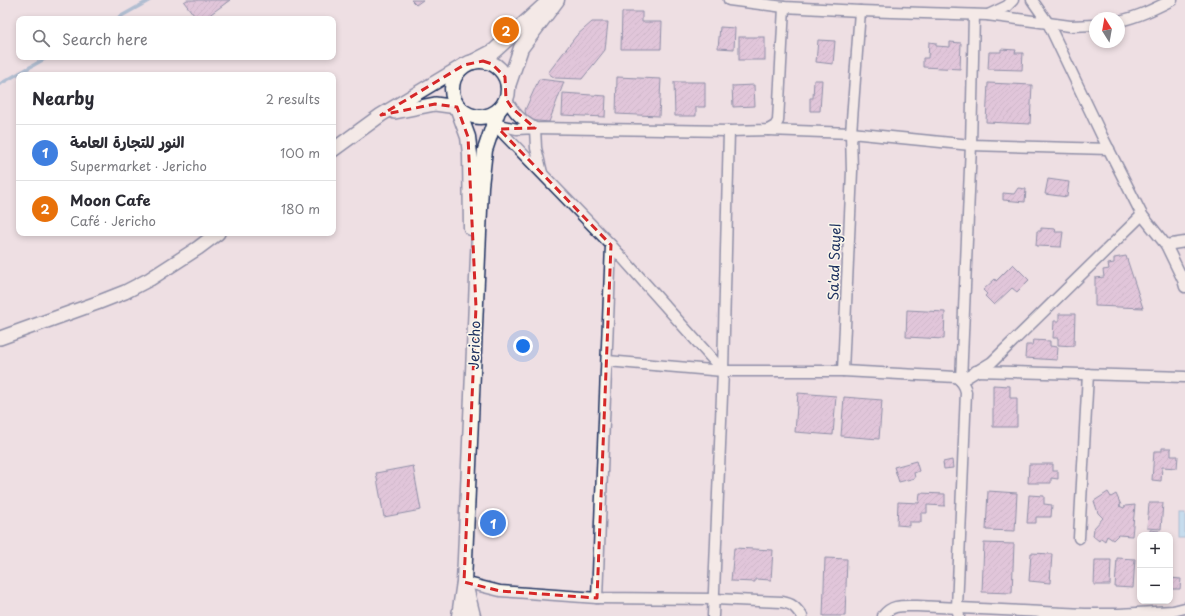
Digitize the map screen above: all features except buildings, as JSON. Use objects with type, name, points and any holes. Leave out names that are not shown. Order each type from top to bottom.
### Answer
[{"type":"main road","points":[[476,307],[471,223],[469,146],[468,137],[452,97],[452,81],[457,72],[468,64],[494,51],[550,0]]},
{"type":"main road","points":[[457,107],[472,117],[482,118],[490,116],[496,118],[504,104],[521,48],[557,0]]},
{"type":"main road","points":[[468,64],[482,61],[492,64],[500,69],[505,77],[507,93]]},
{"type":"main road","name":"Jericho","points":[[459,616],[464,582],[482,179],[485,150],[496,118]]},
{"type":"main road","name":"Jericho","points":[[464,582],[473,616]]},
{"type":"street","points":[[729,0],[784,7],[986,15],[1070,26],[1089,25]]},
{"type":"street","points":[[986,15],[1007,6],[1013,0]]},
{"type":"street","points":[[1032,0],[1048,23],[1142,215],[1166,245],[1185,287]]},
{"type":"street","points":[[1125,20],[1148,12],[1172,0]]},
{"type":"street","points":[[768,130],[775,126],[778,121],[784,7]]},
{"type":"street","name":"Sa'ad Sayel","points":[[843,371],[852,171],[851,133],[860,11]]},
{"type":"street","points":[[962,381],[971,145],[974,15]]},
{"type":"street","points":[[336,148],[381,115],[468,64]]},
{"type":"street","points":[[507,93],[516,114],[522,120],[535,128]]},
{"type":"street","points":[[381,115],[408,108],[435,104],[457,107]]},
{"type":"street","points":[[496,118],[517,129],[768,130],[851,133],[971,145],[1109,149]]},
{"type":"street","points":[[496,118],[543,175],[611,245],[723,371]]},
{"type":"street","points":[[535,128],[536,148],[543,175]]},
{"type":"street","points":[[713,616],[723,371],[729,131]]},
{"type":"street","points":[[962,381],[992,362],[1142,215]]},
{"type":"street","points":[[0,338],[125,292],[150,279],[214,236]]},
{"type":"street","points":[[1166,245],[1185,242]]},
{"type":"street","points":[[597,598],[611,245]]},
{"type":"street","points":[[606,361],[723,371],[843,371],[956,377],[962,381],[966,392],[958,612]]},
{"type":"street","points":[[976,371],[1185,377]]},
{"type":"street","points":[[1079,538],[1088,374]]},
{"type":"street","points":[[464,582],[500,591],[597,598],[714,599],[791,603],[802,616]]},
{"type":"street","points":[[883,616],[890,609],[895,607],[917,606],[958,612],[1046,612],[1085,615],[1174,611],[1185,608]]},
{"type":"highlighted area","points":[[483,61],[492,64],[505,77],[506,99],[512,108],[535,128],[499,129],[611,245],[597,598],[500,591],[464,582],[476,307],[468,137],[457,107],[435,104],[381,115],[464,65]]},
{"type":"water","points":[[1179,513],[1185,513],[1185,538],[1179,538]]},
{"type":"waterway","points":[[121,16],[150,0]]},
{"type":"waterway","points":[[21,72],[43,60]]},
{"type":"waterway","points":[[0,84],[16,75]]},
{"type":"place","name":"Moon Cafe","points":[[506,30]]},
{"type":"place","name":"النور للتجارة العامة","points":[[493,523]]}]
